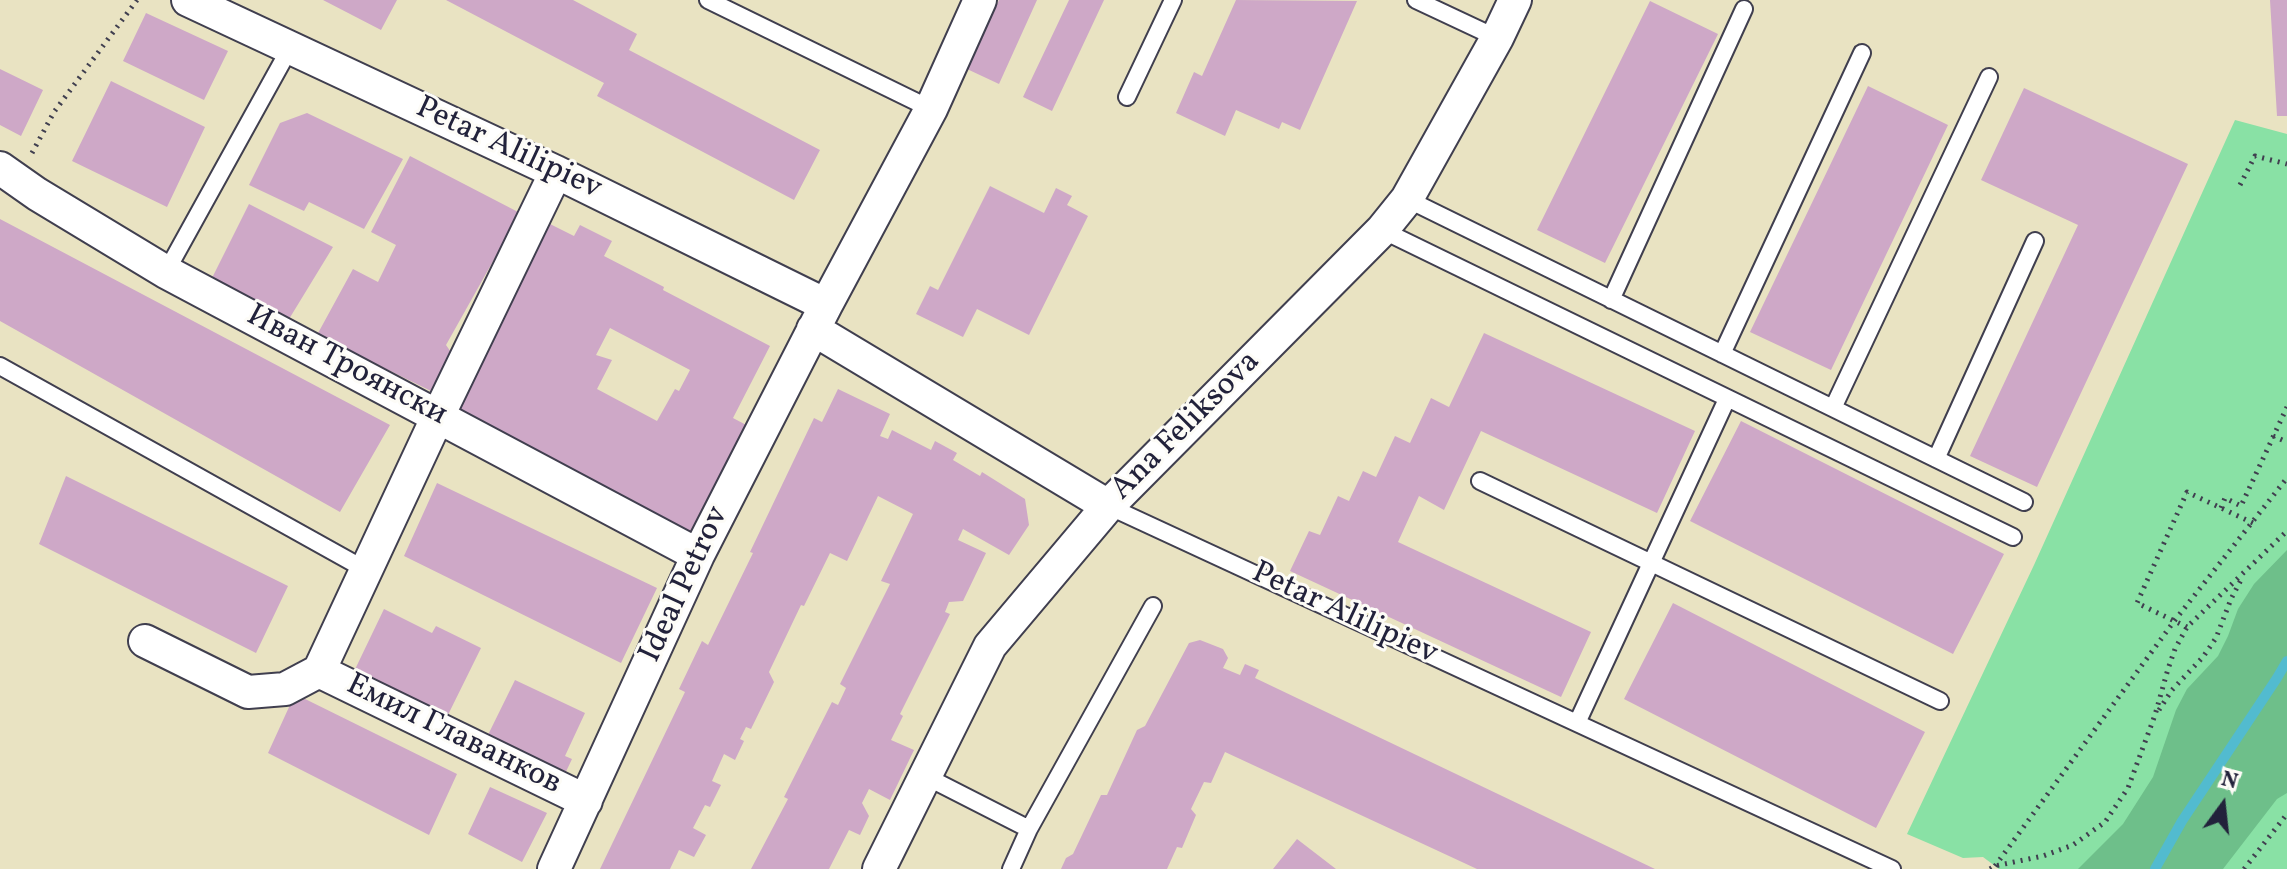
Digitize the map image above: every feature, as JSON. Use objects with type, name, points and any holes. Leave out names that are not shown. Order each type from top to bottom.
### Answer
[{"type":"street","name":"Petar Alilipiev","points":[[188,0],[556,172],[819,317],[1108,506]]},
{"type":"street","name":"Ideal Petrov","points":[[554,869],[698,555],[819,317],[931,109],[980,0]]},
{"type":"street","name":"Ana Feliksova","points":[[879,869],[990,646],[1108,506],[1382,230],[1407,199],[1515,0]]},
{"type":"street","name":"Иван Троянски","points":[[10,159],[37,194],[166,272],[698,555]]},
{"type":"street","points":[[145,641],[248,692],[285,689],[319,671],[556,172]]},
{"type":"street","name":"Емил Главанков","points":[[319,671],[586,801]]},
{"type":"lane","points":[[708,0],[931,109]]},
{"type":"lane","points":[[1127,97],[1173,0]]},
{"type":"lane","points":[[1416,0],[1497,38]]},
{"type":"lane","points":[[1611,300],[1744,9]]},
{"type":"lane","points":[[166,272],[290,48]]},
{"type":"lane","points":[[1722,354],[1862,53]]},
{"type":"lane","points":[[1833,408],[1989,77]]},
{"type":"lane","points":[[1407,199],[2024,502]]},
{"type":"lane","points":[[1382,230],[2013,537]]},
{"type":"lane","points":[[1936,459],[2035,241]]},
{"type":"lane","points":[[0,366],[366,570]]},
{"type":"lane","points":[[1577,723],[1727,399]]},
{"type":"lane","points":[[1480,481],[1940,701]]},
{"type":"lane","name":"Petar Alilipiev","points":[[1108,506],[1892,869]]},
{"type":"lane","points":[[1011,869],[1029,829],[1153,606]]},
{"type":"lane","points":[[925,776],[1029,829]]},
{"type":"path","points":[[10,159],[31,155],[54,112],[137,0]]},
{"type":"path","points":[[2240,185],[2255,156],[2287,164]]},
{"type":"path","points":[[2221,508],[2225,498],[2241,506],[2287,407]]},
{"type":"path","points":[[2273,436],[2287,442]]},
{"type":"path","points":[[1992,867],[2175,620],[2287,478]]},
{"type":"path","points":[[2187,627],[2137,603],[2187,492],[2253,523]]},
{"type":"path","points":[[1992,867],[2043,856],[2073,845],[2105,822],[2128,788],[2168,669],[2187,627],[2287,531]]},
{"type":"path","points":[[2155,715],[2216,638],[2231,599],[2245,574]]},
{"type":"path","points":[[2244,869],[2287,814]]},
{"type":"green space","points":[[2235,120],[2287,134],[2287,869],[1999,869],[1983,857],[1963,858],[1907,834],[2034,565]]},
{"type":"green space","points":[[2287,550],[2287,793],[2277,799],[2223,869],[2078,869],[2123,824],[2153,777],[2176,710],[2187,689],[2218,656],[2238,609],[2254,584]]},
{"type":"building","points":[[323,0],[397,0],[381,30]]},
{"type":"building","points":[[446,0],[573,0],[637,34],[629,50],[820,150],[794,200],[597,96],[604,83]]},
{"type":"building","points":[[999,0],[1037,0],[999,84],[967,69]]},
{"type":"building","points":[[1069,0],[1104,0],[1052,111],[1023,97]]},
{"type":"building","points":[[1236,0],[1357,1],[1300,130],[1282,122],[1279,129],[1236,110],[1225,136],[1176,113],[1194,72],[1202,76]]},
{"type":"building","points":[[2270,0],[2287,0],[2287,116],[2277,116]]},
{"type":"building","points":[[1650,1],[1718,34],[1605,263],[1537,230]]},
{"type":"building","points":[[146,13],[228,51],[204,100],[123,61]]},
{"type":"building","points":[[0,69],[43,90],[21,136],[0,125]]},
{"type":"building","points":[[111,81],[205,127],[167,207],[72,161]]},
{"type":"building","points":[[1868,86],[1948,125],[1831,370],[1750,332]]},
{"type":"building","points":[[2024,88],[2188,164],[2037,487],[1970,456],[2078,225],[1981,180]]},
{"type":"building","points":[[307,113],[403,159],[364,229],[309,202],[304,211],[249,185],[280,123]]},
{"type":"building","points":[[410,156],[520,213],[446,345],[453,355],[431,391],[317,335],[353,269],[378,282],[396,245],[371,232]]},
{"type":"building","points":[[990,186],[1044,213],[1056,188],[1072,196],[1067,205],[1088,216],[1029,335],[977,309],[963,337],[916,314],[930,286],[938,290]]},
{"type":"building","points":[[249,204],[333,247],[286,324],[211,280]]},
{"type":"building","points":[[0,219],[390,425],[340,512],[0,321]]},
{"type":"building","points":[[550,224],[574,236],[580,225],[612,241],[604,256],[770,346],[733,418],[750,427],[692,540],[453,415]],"holes":[[[610,328],[690,370],[657,421],[597,389],[612,360],[596,355]]]},
{"type":"building","points":[[1484,333],[1695,431],[1657,513],[1481,431],[1444,510],[1419,496],[1398,542],[1591,632],[1561,697],[1290,571],[1309,531],[1320,535],[1338,496],[1349,501],[1363,471],[1376,477],[1395,436],[1410,443],[1431,398],[1449,407]]},
{"type":"building","points":[[838,389],[890,414],[880,436],[888,439],[892,430],[931,450],[935,441],[957,453],[953,460],[980,476],[982,472],[1025,499],[1029,525],[1009,555],[963,529],[958,540],[986,553],[963,601],[949,602],[945,612],[950,614],[900,714],[903,716],[891,740],[914,750],[890,800],[869,789],[862,803],[869,816],[860,835],[849,830],[829,869],[751,869],[788,799],[784,797],[832,702],[838,705],[846,688],[840,684],[890,584],[881,581],[913,514],[878,496],[847,561],[830,553],[804,606],[801,605],[769,672],[774,682],[751,729],[746,727],[740,739],[744,741],[735,760],[724,754],[712,781],[721,785],[710,807],[705,805],[693,828],[706,835],[694,857],[679,850],[670,869],[600,869],[685,692],[679,689],[702,641],[708,645],[814,418],[822,422]]},
{"type":"building","points":[[1741,421],[2004,554],[1953,654],[1690,521]]},
{"type":"building","points":[[66,476],[288,586],[256,653],[39,544]]},
{"type":"building","points":[[437,483],[657,588],[621,663],[404,556]]},
{"type":"building","points":[[1673,603],[1925,732],[1876,828],[1624,699]]},
{"type":"building","points":[[384,609],[432,633],[436,626],[481,648],[441,729],[348,684]]},
{"type":"building","points":[[1200,640],[1223,649],[1228,658],[1223,668],[1240,675],[1245,664],[1259,670],[1255,678],[1655,869],[1477,869],[1225,752],[1211,783],[1204,782],[1191,809],[1196,815],[1182,848],[1177,847],[1167,869],[1061,869],[1066,858],[1073,854],[1101,795],[1107,795],[1137,730],[1145,726],[1189,643]]},
{"type":"building","points":[[515,680],[585,713],[565,756],[572,759],[562,780],[484,743]]},
{"type":"building","points":[[295,694],[457,774],[429,835],[268,753]]},
{"type":"building","points":[[490,787],[547,813],[522,862],[468,834]]},
{"type":"building","points":[[1297,839],[1336,869],[1273,869]]},
{"type":"waterway","points":[[2155,869],[2182,821],[2287,661]]}]
